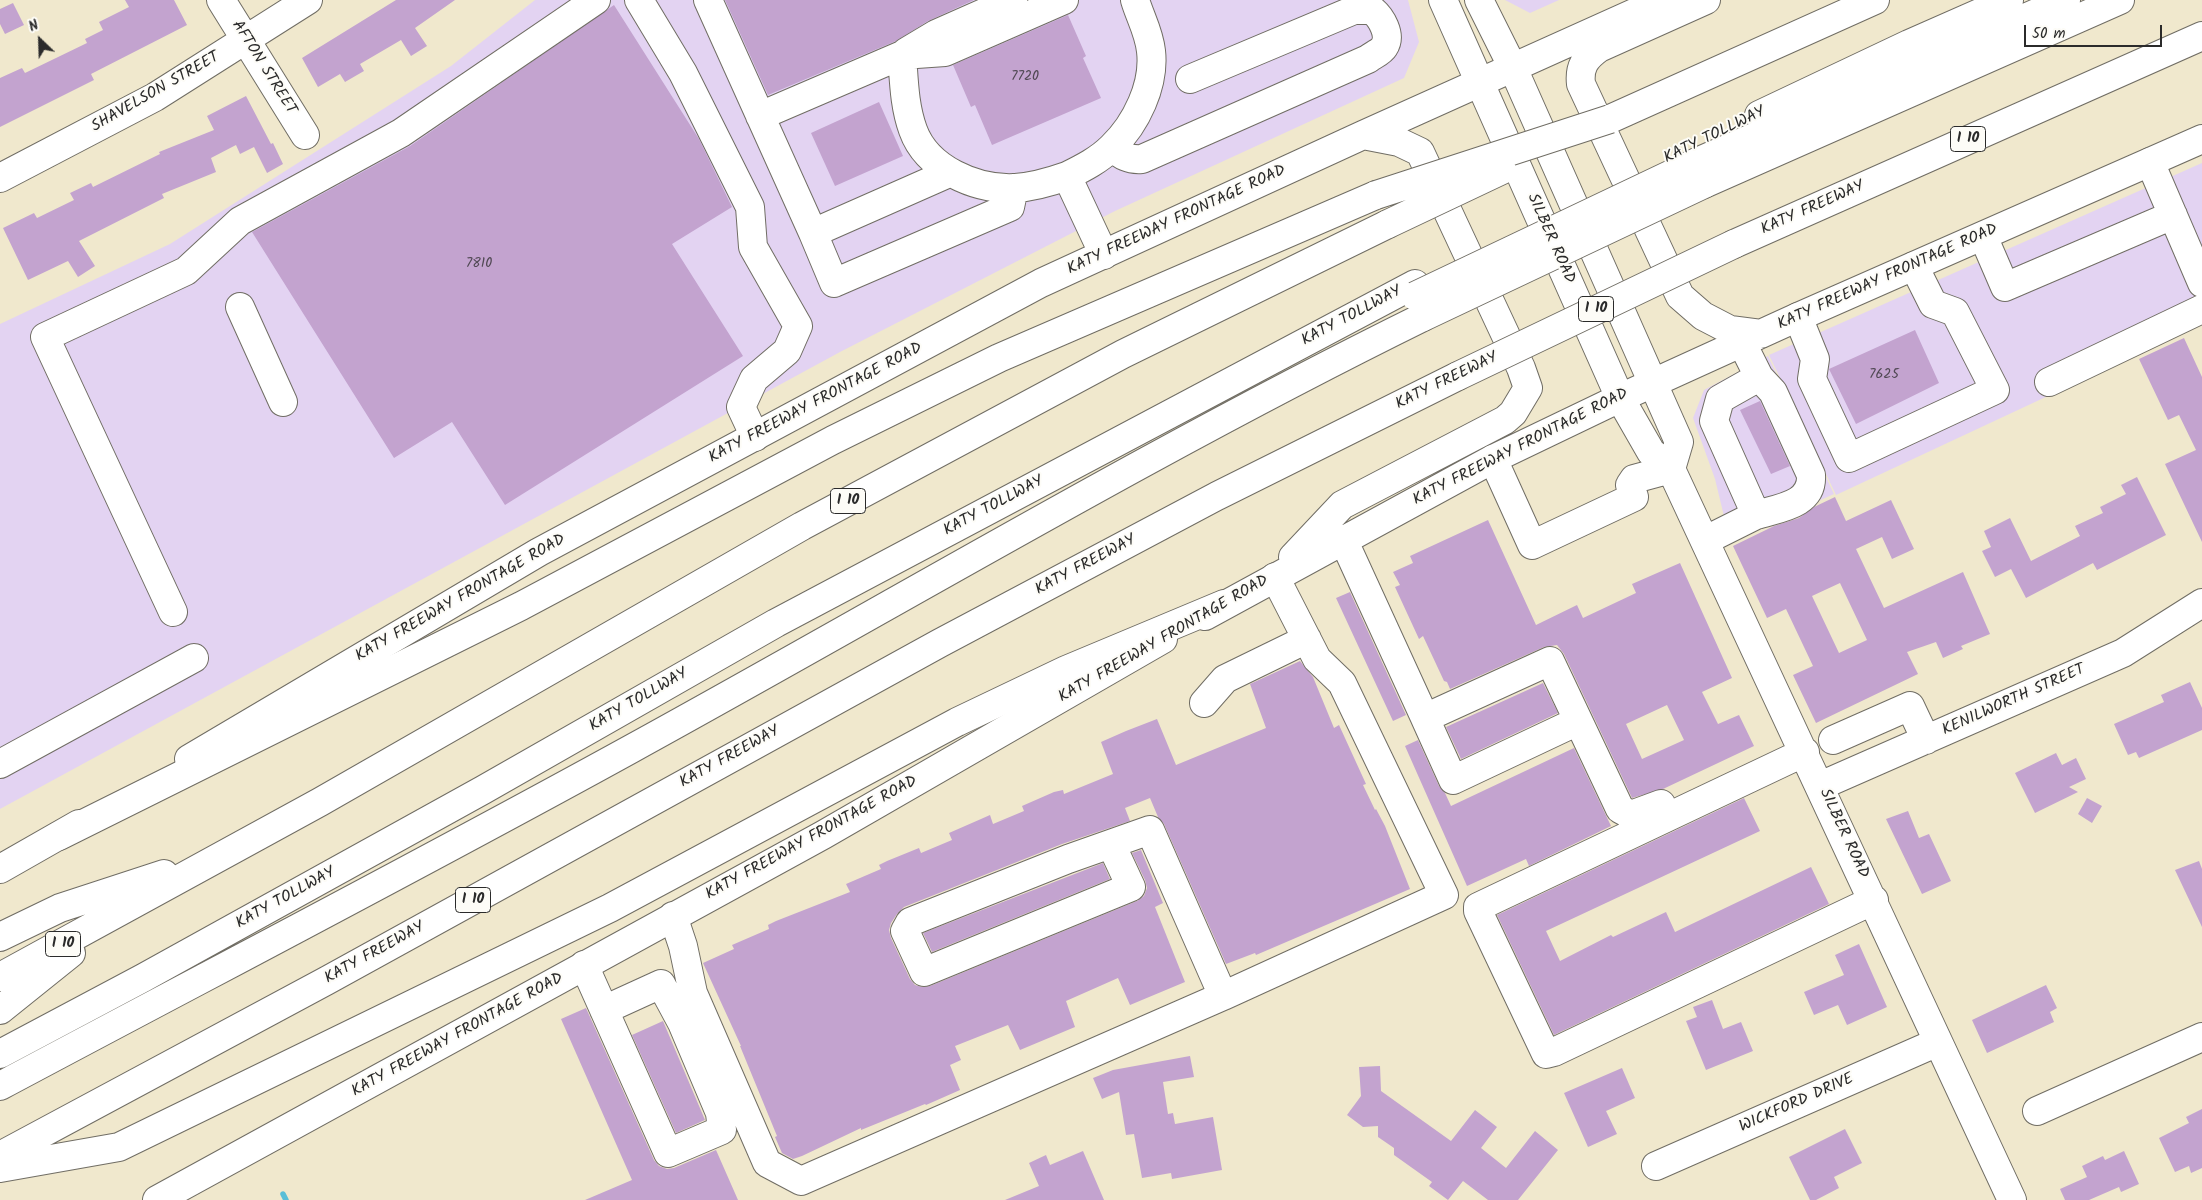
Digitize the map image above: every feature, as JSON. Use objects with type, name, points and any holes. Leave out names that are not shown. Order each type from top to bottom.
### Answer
[{"type":"main road","name":"AFTON STREET","points":[[221,0],[305,135]]},
{"type":"main road","name":"SHAVELSON STREET","points":[[0,178],[155,97],[308,0]]},
{"type":"main road","points":[[173,612],[45,337],[186,271],[240,221],[401,133],[596,0]]},
{"type":"main road","points":[[639,0],[683,74],[750,207],[753,246],[798,326],[788,351],[754,379],[742,407],[755,437]]},
{"type":"main road","points":[[708,0],[834,283],[1010,207],[1014,188]]},
{"type":"main road","points":[[760,116],[902,54],[936,34],[1013,0]]},
{"type":"main road","points":[[902,54],[944,52],[1064,0]]},
{"type":"main road","points":[[902,54],[904,93],[913,132],[927,154],[949,173],[970,181],[1014,188],[1042,184],[1067,176],[1092,163],[1112,148],[1131,124],[1142,102],[1150,77],[1152,52],[1146,24],[1135,0]]},
{"type":"main road","name":"SILBER ROAD","points":[[1443,0],[1620,398],[1651,452],[1671,468],[1874,900],[2012,1200]]},
{"type":"main road","points":[[1479,0],[1513,68],[1679,442],[1671,468],[1634,479],[1630,485],[1634,497],[1532,545],[1493,459]]},
{"type":"main road","name":"KATY FREEWAY FRONTAGE ROAD","points":[[0,869],[540,552],[1041,284],[1363,135],[1663,0]]},
{"type":"main road","points":[[1706,0],[1599,48],[1589,55],[1583,64],[1580,74],[1581,84],[1680,296],[1703,316],[1751,339],[1759,377],[1773,392],[1811,474],[1812,484],[1808,493],[1799,502],[1756,515],[1706,540]]},
{"type":"main road","name":"I 10","points":[[0,977],[228,854],[811,521],[1123,354],[1388,224],[1610,119],[1874,0]]},
{"type":"main road","name":"KATY TOLLWAY","points":[[0,1054],[143,978],[483,790],[776,623],[1113,443],[1697,165],[1909,44],[2010,0]]},
{"type":"main road","points":[[0,1086],[629,750],[1276,390],[1418,299],[1697,165],[2066,0]]},
{"type":"main road","points":[[1697,165],[2120,0]]},
{"type":"main road","points":[[1112,148],[1121,156],[1132,160],[1142,159],[1368,59],[1384,48],[1387,41],[1384,26],[1381,17],[1372,10],[1354,10],[1190,79]]},
{"type":"main road","name":"KATY FREEWAY","points":[[4,1161],[326,981],[940,643],[1217,496],[1458,376],[1734,244],[2202,36]]},
{"type":"main road","points":[[59,836],[521,606],[833,440],[973,370],[1376,195],[1610,119]]},
{"type":"main road","points":[[674,916],[683,946],[693,993],[767,1163],[801,1181],[1223,996],[1444,895],[1342,683],[1317,659],[1275,577],[1342,505],[1505,420],[1513,413],[1528,388],[1420,152],[1399,142],[1363,135]]},
{"type":"main road","name":"KATY FREEWAY FRONTAGE ROAD","points":[[157,1200],[832,830],[1224,604],[1493,459],[1620,398],[1798,317],[2202,139]]},
{"type":"main road","points":[[2150,162],[2202,283]]},
{"type":"main road","points":[[812,234],[949,173]]},
{"type":"main road","points":[[1067,176],[1104,255]]},
{"type":"main road","points":[[1983,236],[2005,287],[2173,215]]},
{"type":"main road","points":[[1798,317],[1815,359],[1812,379],[1849,458],[1994,390],[1955,312],[1932,304],[1914,266]]},
{"type":"main road","points":[[240,307],[283,402]]},
{"type":"main road","points":[[2049,382],[2202,308]]},
{"type":"main road","points":[[1756,515],[1714,421],[1720,399],[1759,377]]},
{"type":"main road","points":[[1343,539],[1453,780],[1578,721]]},
{"type":"main road","name":"KENILWORTH STREET","points":[[1820,786],[2123,653],[2202,603]]},
{"type":"main road","points":[[4,1161],[119,1147],[610,908],[957,722],[1066,670],[1224,604]]},
{"type":"main road","points":[[1204,703],[1226,679],[1307,639]]},
{"type":"main road","points":[[0,764],[194,658]]},
{"type":"main road","points":[[1425,718],[1550,661],[1616,802],[1625,813],[1632,815],[1646,811],[1801,745]]},
{"type":"main road","points":[[1833,740],[1910,706],[1926,740]]},
{"type":"main road","points":[[1801,745],[1664,817],[1478,907],[1478,911],[1546,1054],[1554,1052],[1874,900]]},
{"type":"main road","points":[[1111,844],[1131,887],[924,972],[905,931],[910,922],[1111,844],[1150,830],[1223,996]]},
{"type":"main road","points":[[0,937],[60,908],[228,854]]},
{"type":"main road","points":[[0,1010],[125,910]]},
{"type":"main road","points":[[584,966],[668,1153],[722,1130],[720,1113],[682,1023],[661,984],[604,1010]]},
{"type":"main road","points":[[2037,1111],[2202,1037]]},
{"type":"main road","name":"WICKFORD DRIVE","points":[[1656,1166],[1938,1042]]},
{"type":"shaded area","points":[[535,0],[1408,0],[1419,42],[1404,78],[1115,211],[840,352],[0,809],[0,324],[170,244],[451,66]]},
{"type":"shaded area","points":[[1505,0],[1559,0],[1530,13]]},
{"type":"shaded area","points":[[2202,163],[2202,324],[1836,495],[1769,355]]},
{"type":"shaded area","points":[[1768,356],[1834,494],[1730,541],[1715,479],[1693,418],[1704,390]]},
{"type":"building","points":[[125,0],[174,0],[187,25],[91,74],[94,80],[0,127],[0,78],[22,68],[25,73],[87,43],[85,39],[103,30],[99,22],[129,7]]},
{"type":"building","points":[[396,0],[455,0],[415,28],[427,46],[411,56],[401,40],[360,64],[364,71],[345,82],[340,74],[318,87],[302,58]]},
{"type":"building","points":[[725,0],[974,0],[928,21],[896,41],[768,95]]},
{"type":"building","points":[[13,3],[24,25],[5,34],[0,24],[0,9]]},
{"type":"building","points":[[614,5],[699,139],[732,207],[672,244],[743,356],[505,505],[452,422],[394,458],[252,232],[410,146]]},
{"type":"building","points":[[1068,15],[1086,56],[1083,58],[1101,98],[992,145],[975,105],[971,107],[953,65]]},
{"type":"building","points":[[246,96],[283,164],[267,173],[254,147],[240,154],[236,145],[211,158],[216,172],[162,194],[164,198],[79,241],[95,266],[78,277],[68,261],[28,280],[3,228],[34,213],[37,218],[74,200],[70,193],[91,183],[93,187],[160,154],[159,152],[214,130],[207,116]]},
{"type":"building","points":[[879,102],[903,156],[835,186],[811,133]]},
{"type":"building","points":[[1915,330],[1939,383],[1856,424],[1829,369]]},
{"type":"building","points":[[2184,338],[2202,377],[2202,542],[2165,464],[2196,450],[2179,415],[2168,420],[2139,359]]},
{"type":"building","points":[[1760,401],[1790,466],[1771,474],[1740,410]]},
{"type":"building","points":[[2137,477],[2166,535],[2097,570],[2093,563],[2026,598],[2011,569],[1995,577],[1982,551],[1991,547],[1984,531],[2010,518],[2031,561],[2080,536],[2075,526],[2103,513],[2100,507],[2126,494],[2121,485]]},
{"type":"building","points":[[1835,497],[1846,521],[1891,500],[1914,549],[1892,559],[1882,537],[1856,549],[1884,608],[1963,572],[1990,634],[1961,646],[1963,649],[1943,658],[1936,642],[1907,652],[1918,674],[1816,723],[1793,675],[1813,666],[1786,609],[1767,618],[1733,546],[1774,526],[1799,518],[1814,507]],"holes":[[[1840,583],[1867,640],[1839,653],[1812,596]]]},
{"type":"building","points":[[1488,520],[1536,625],[1577,605],[1583,618],[1636,593],[1632,584],[1680,563],[1732,678],[1702,692],[1718,724],[1739,715],[1754,746],[1663,789],[1632,798],[1564,654],[1557,645],[1544,647],[1450,689],[1447,682],[1444,681],[1423,636],[1419,639],[1395,587],[1400,585],[1393,572],[1413,563],[1410,556]],"holes":[[[1667,705],[1684,740],[1642,759],[1626,724]]]},
{"type":"building","points":[[1350,592],[1406,715],[1393,721],[1336,598]]},
{"type":"building","points":[[1300,661],[1313,677],[1334,728],[1339,725],[1366,784],[1363,785],[1385,826],[1410,889],[1256,955],[1255,953],[1226,964],[1164,824],[1158,817],[1150,798],[1125,808],[1130,821],[1062,844],[904,907],[891,923],[889,930],[891,938],[910,979],[915,985],[922,987],[930,986],[1137,901],[1144,896],[1147,888],[1132,853],[1141,850],[1163,903],[1155,907],[1185,982],[1130,1005],[1118,978],[1066,1001],[1075,1027],[1020,1050],[1008,1025],[955,1046],[961,1060],[950,1065],[960,1090],[861,1130],[861,1128],[802,1156],[793,1159],[782,1153],[741,1046],[703,963],[734,949],[732,945],[769,929],[768,925],[776,921],[850,892],[846,884],[881,869],[879,865],[887,861],[919,848],[921,853],[952,840],[949,833],[990,815],[993,824],[1024,811],[1022,806],[1054,792],[1063,790],[1064,794],[1113,774],[1101,742],[1126,731],[1157,719],[1176,765],[1266,728],[1250,684]]},
{"type":"building","points":[[2190,682],[2202,708],[2202,730],[2139,758],[2136,752],[2128,755],[2114,724],[2164,702],[2161,695]]},
{"type":"building","points":[[1543,683],[1558,713],[1461,759],[1446,727]]},
{"type":"building","points":[[1418,740],[1439,786],[1445,793],[1451,806],[1574,748],[1611,826],[1529,866],[1526,859],[1467,886],[1405,746]]},
{"type":"building","points":[[2056,753],[2062,765],[2076,758],[2086,779],[2069,787],[2078,792],[2035,813],[2015,773]]},
{"type":"building","points":[[1744,798],[1760,831],[1546,931],[1560,961],[1611,935],[1613,937],[1666,912],[1675,932],[1811,867],[1829,904],[1554,1035],[1497,915]]},
{"type":"building","points":[[2087,798],[2102,806],[2092,823],[2078,814]]},
{"type":"building","points":[[1908,811],[1919,838],[1929,834],[1951,881],[1922,894],[1886,819]]},
{"type":"building","points":[[2199,861],[2202,869],[2202,927],[2175,870]]},
{"type":"building","points":[[1103,863],[1110,879],[932,952],[923,933]]},
{"type":"building","points":[[1859,944],[1887,1007],[1847,1025],[1838,1005],[1814,1015],[1804,992],[1844,975],[1835,955]]},
{"type":"building","points":[[2046,985],[2057,1008],[2050,1012],[2054,1022],[1987,1053],[1972,1020]]},
{"type":"building","points":[[1712,1000],[1723,1029],[1741,1022],[1753,1051],[1706,1070],[1686,1021],[1697,1017],[1693,1007]]},
{"type":"building","points":[[586,1008],[654,1160],[659,1166],[667,1169],[674,1168],[716,1150],[738,1200],[585,1200],[632,1180],[561,1019]]},
{"type":"building","points":[[663,1021],[705,1120],[676,1133],[632,1035]]},
{"type":"building","points":[[1190,1056],[1194,1077],[1163,1082],[1168,1114],[1173,1113],[1175,1124],[1213,1117],[1222,1170],[1172,1179],[1171,1173],[1142,1178],[1134,1134],[1126,1135],[1119,1092],[1102,1099],[1093,1078],[1113,1070]]},
{"type":"building","points":[[1380,1066],[1381,1091],[1451,1141],[1475,1110],[1497,1127],[1481,1148],[1506,1168],[1535,1131],[1558,1150],[1518,1200],[1488,1200],[1463,1181],[1448,1200],[1429,1186],[1432,1182],[1394,1155],[1394,1148],[1378,1137],[1378,1126],[1363,1127],[1347,1115],[1361,1096],[1359,1067]]},
{"type":"building","points":[[1622,1068],[1635,1098],[1606,1111],[1617,1134],[1588,1147],[1564,1093]]},
{"type":"building","points":[[2202,1109],[2202,1168],[2191,1173],[2189,1166],[2175,1172],[2159,1138],[2189,1123],[2186,1117]]},
{"type":"building","points":[[1845,1129],[1862,1163],[1834,1177],[1839,1188],[1816,1200],[1810,1200],[1789,1157]]},
{"type":"building","points":[[1083,1151],[1104,1200],[1005,1200],[1039,1186],[1029,1163],[1046,1155],[1050,1165]]},
{"type":"building","points":[[2124,1151],[2139,1184],[2121,1192],[2119,1187],[2089,1200],[2065,1200],[2060,1189],[2087,1177],[2082,1166],[2103,1156],[2105,1160]]},
{"type":"waterway","points":[[283,1194],[286,1200]]}]
